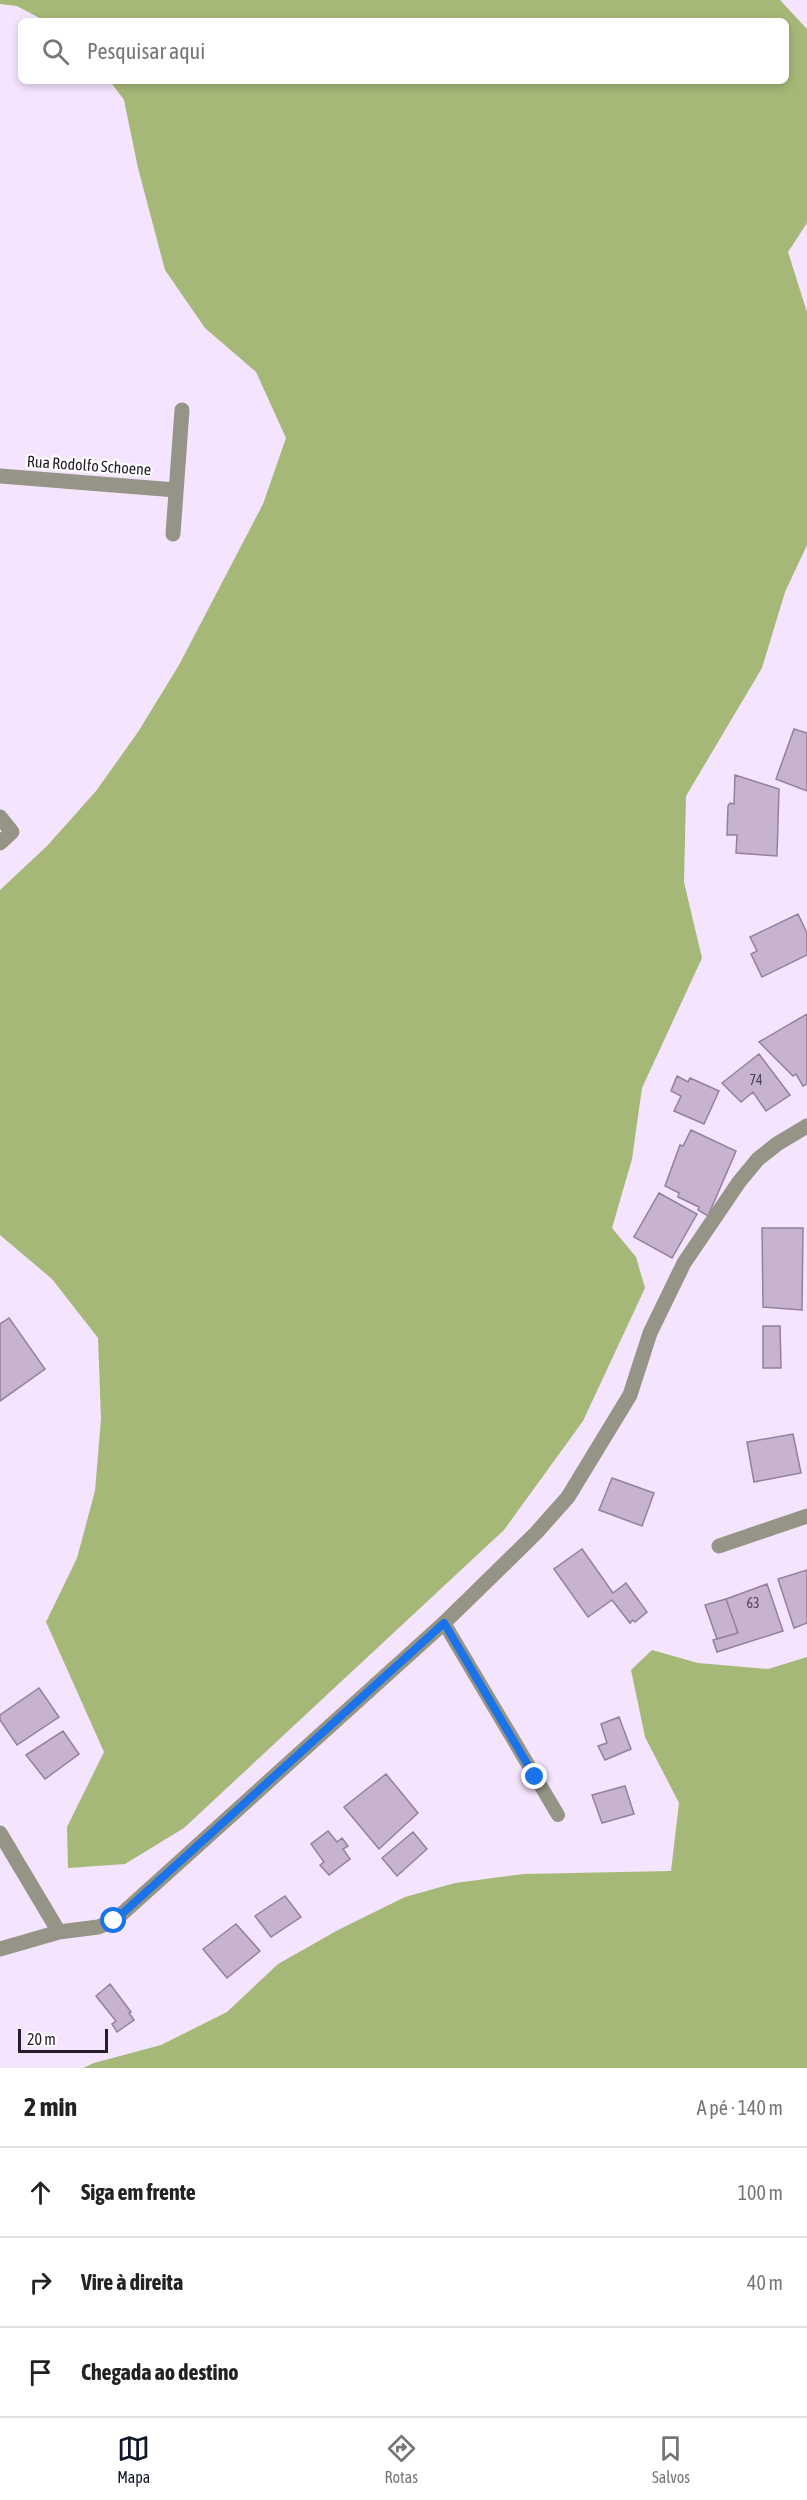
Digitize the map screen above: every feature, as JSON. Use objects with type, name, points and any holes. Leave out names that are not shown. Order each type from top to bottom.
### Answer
[{"type":"street","points":[[173,534],[182,410]]},
{"type":"street","name":"Rua Rodolfo Schoene","points":[[0,476],[176,490]]},
{"type":"street","points":[[0,817],[12,832],[0,843]]},
{"type":"street","points":[[0,1949],[59,1932],[98,1927],[114,1921],[444,1623],[536,1533],[568,1497],[630,1395],[650,1333],[684,1263],[758,1159],[777,1144],[807,1126]]},
{"type":"street","points":[[720,1546],[807,1516]]},
{"type":"street","points":[[0,1833],[59,1932]]},
{"type":"lane","points":[[444,1623],[558,1815]]},
{"type":"green space","points":[[0,0],[780,0],[807,29],[807,223],[788,252],[807,312],[807,545],[785,592],[762,668],[686,796],[684,882],[702,958],[642,1088],[632,1159],[612,1228],[636,1257],[645,1288],[583,1421],[504,1530],[184,1828],[125,1864],[68,1868],[67,1827],[104,1752],[46,1622],[77,1558],[95,1491],[101,1419],[98,1338],[52,1279],[0,1235],[0,890],[47,846],[96,791],[138,732],[179,665],[263,504],[286,438],[256,372],[205,328],[165,270],[138,168],[124,100],[112,84],[789,84],[789,18],[39,18],[17,6],[0,4]]},
{"type":"green space","points":[[652,1650],[698,1663],[768,1669],[807,1657],[807,2068],[83,2068],[161,2045],[227,2012],[278,1964],[338,1930],[405,1897],[455,1883],[524,1874],[671,1871],[679,1803],[645,1737],[631,1670]]},
{"type":"building","points":[[794,729],[807,733],[807,791],[776,779]]},
{"type":"building","points":[[735,775],[779,789],[777,856],[736,853],[737,835],[727,835],[728,806],[730,803],[734,804]]},
{"type":"building","points":[[798,914],[807,933],[807,955],[762,977],[751,954],[757,951],[750,937]]},
{"type":"building","points":[[807,1014],[807,1084],[803,1086],[796,1074],[793,1076],[759,1042]]},
{"type":"building","points":[[759,1054],[790,1095],[766,1111],[753,1092],[741,1102],[722,1083]]},
{"type":"building","points":[[677,1076],[688,1082],[690,1078],[719,1091],[704,1124],[674,1111],[681,1096],[671,1091]]},
{"type":"building","points":[[691,1130],[736,1151],[708,1216],[698,1210],[699,1207],[678,1197],[679,1193],[665,1186],[680,1145],[683,1146]]},
{"type":"building","points":[[659,1193],[697,1214],[672,1258],[634,1237]]},
{"type":"building","points":[[762,1228],[803,1228],[802,1310],[763,1307]]},
{"type":"building","points":[[9,1318],[45,1369],[0,1401],[0,1324]]},
{"type":"building","points":[[763,1326],[780,1326],[781,1368],[763,1368]]},
{"type":"building","points":[[793,1434],[801,1473],[754,1482],[747,1442]]},
{"type":"building","points":[[612,1478],[654,1493],[642,1526],[599,1510]]},
{"type":"building","points":[[582,1549],[613,1593],[626,1583],[647,1612],[635,1622],[633,1620],[630,1623],[612,1600],[588,1617],[554,1569]]},
{"type":"building","points":[[807,1570],[807,1623],[794,1628],[778,1579]]},
{"type":"building","points":[[767,1584],[783,1631],[717,1652],[713,1640],[738,1633],[726,1599]]},
{"type":"building","points":[[726,1599],[738,1633],[717,1639],[705,1605]]},
{"type":"building","points":[[39,1688],[59,1717],[17,1745],[0,1720],[0,1715]]},
{"type":"building","points":[[619,1717],[631,1749],[605,1760],[598,1746],[607,1743],[601,1724]]},
{"type":"building","points":[[63,1731],[79,1754],[45,1779],[26,1755]]},
{"type":"building","points":[[386,1774],[418,1813],[379,1849],[344,1807]]},
{"type":"building","points":[[625,1786],[634,1814],[602,1823],[592,1795]]},
{"type":"building","points":[[328,1831],[337,1842],[342,1838],[348,1846],[343,1849],[350,1859],[329,1875],[320,1865],[324,1862],[311,1844]]},
{"type":"building","points":[[413,1832],[427,1849],[397,1876],[382,1858]]},
{"type":"building","points":[[285,1896],[301,1917],[271,1937],[255,1916]]},
{"type":"building","points":[[236,1924],[260,1951],[227,1978],[203,1949]]},
{"type":"building","points":[[110,1984],[131,2012],[129,2013],[134,2020],[117,2032],[112,2024],[116,2021],[96,1996]]},
{"type":"route","points":[[114,1921],[444,1623],[535,1777]]}]
